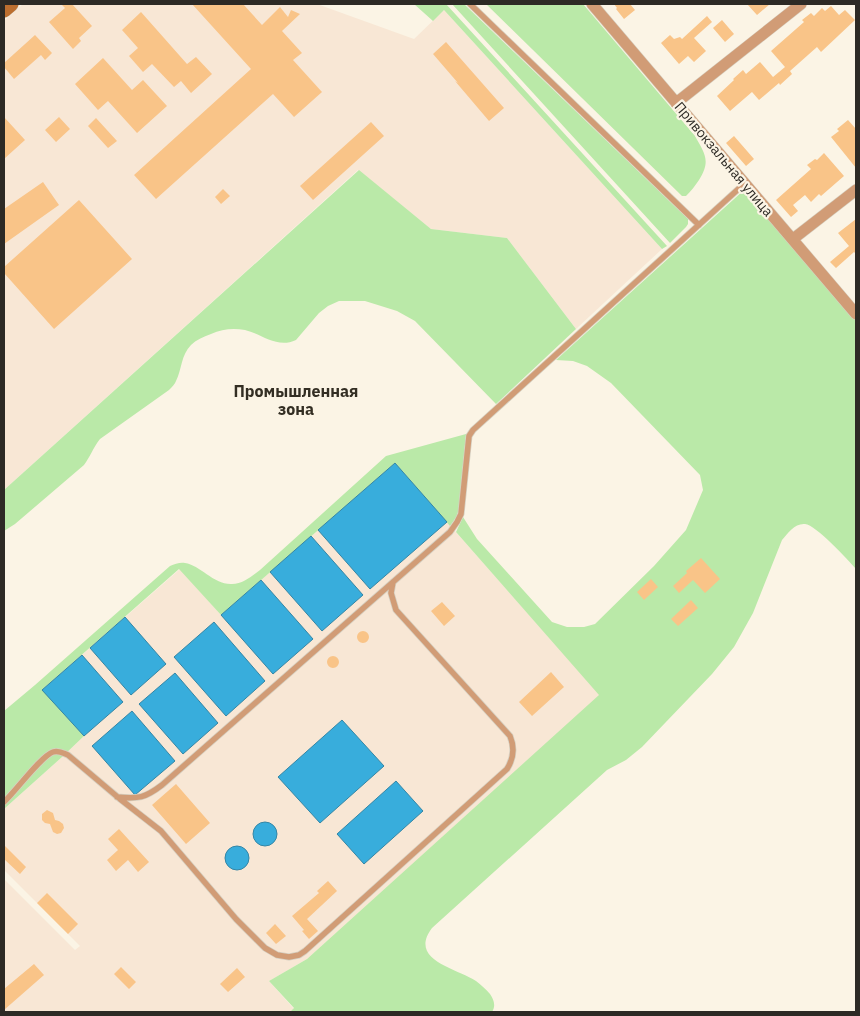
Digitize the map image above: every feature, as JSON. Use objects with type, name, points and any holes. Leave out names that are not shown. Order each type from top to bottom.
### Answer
[{"type":"main road","points":[[4,10],[11,4]]},
{"type":"street","name":"Привокзальная улица","points":[[592,4],[856,314]]},
{"type":"street","points":[[676,103],[801,4]]},
{"type":"street","points":[[793,239],[856,190]]},
{"type":"lane","points":[[470,4],[699,225]]},
{"type":"lane","points":[[117,797],[138,798],[153,792],[162,785],[450,532],[461,514],[469,436],[473,430],[745,183]]},
{"type":"lane","points":[[4,802],[37,765],[50,754],[60,751],[68,755],[117,797],[161,831],[236,919],[264,948],[277,955],[288,957],[299,955],[506,770],[512,760],[514,748],[510,736],[396,610],[391,594],[393,582]]},
{"type":"shaded area","points":[[23,4],[317,4],[414,39],[444,10],[662,249],[576,329],[507,238],[431,229],[358,170],[4,490],[4,21]]},
{"type":"shaded area","points":[[395,463],[600,695],[307,959],[269,981],[294,1009],[290,1012],[4,1012],[4,879],[75,950],[80,946],[4,870],[4,809],[83,737],[42,690],[180,569],[221,615]]},
{"type":"green space","points":[[414,4],[446,4],[667,246],[662,249],[444,10],[433,21]]},
{"type":"green space","points":[[452,4],[464,4],[688,219],[686,227],[670,243]]},
{"type":"green space","points":[[486,4],[583,4],[699,142],[704,153],[705,168],[699,180],[688,194],[682,196]]},
{"type":"green space","points":[[359,170],[431,229],[507,238],[576,329],[496,404],[415,321],[397,311],[365,301],[339,301],[328,306],[319,313],[296,340],[289,342],[276,342],[241,329],[215,332],[197,340],[191,345],[183,358],[176,382],[169,390],[100,439],[84,465],[15,524],[4,531],[4,490]]},
{"type":"green space","points":[[744,190],[856,321],[856,569],[832,544],[810,526],[801,524],[792,529],[782,540],[753,613],[734,647],[712,674],[642,747],[626,760],[607,770],[432,928],[426,939],[426,948],[430,955],[438,962],[476,981],[483,987],[490,994],[493,1001],[494,1008],[492,1012],[290,1012],[294,1008],[269,981],[307,959],[599,695],[456,532],[463,517],[477,539],[552,622],[567,627],[584,627],[595,624],[654,566],[686,530],[703,490],[700,475],[611,383],[587,366],[573,361],[556,360]]},
{"type":"green space","points":[[466,434],[459,508],[457,516],[450,526],[395,463],[221,615],[179,569],[43,689],[84,736],[4,809],[4,711],[170,566],[185,563],[225,583],[236,584],[244,581],[260,570],[386,456]]},
{"type":"water","points":[[395,463],[447,522],[370,589],[318,530]]},
{"type":"water","points":[[311,536],[363,595],[322,631],[270,572]]},
{"type":"water","points":[[261,580],[313,639],[273,674],[221,615]]},
{"type":"water","points":[[125,617],[166,664],[131,695],[90,648]]},
{"type":"water","points":[[214,622],[265,681],[226,716],[174,657]]},
{"type":"water","points":[[82,655],[123,702],[84,736],[42,690]]},
{"type":"water","points":[[175,673],[218,723],[183,754],[139,704]]},
{"type":"water","points":[[132,711],[175,761],[135,795],[92,746]]},
{"type":"water","points":[[342,720],[384,766],[320,823],[278,777]]},
{"type":"water","points":[[396,781],[423,811],[364,864],[337,834]]},
{"type":"water","points":[[265,822],[274,825],[277,834],[274,843],[265,846],[256,843],[253,834],[256,825]]},
{"type":"water","points":[[237,846],[246,849],[249,858],[246,867],[237,870],[228,867],[225,858],[228,849]]},
{"type":"building","points":[[61,4],[72,4],[92,26],[79,38],[81,41],[73,49],[49,22],[65,8]]},
{"type":"building","points":[[192,4],[243,4],[262,25],[280,7],[288,17],[291,10],[300,14],[282,31],[302,53],[293,60],[322,92],[294,117],[273,94],[156,199],[134,175],[251,69]]},
{"type":"building","points":[[614,4],[630,4],[635,10],[624,19]]},
{"type":"building","points":[[747,4],[770,4],[757,15]]},
{"type":"building","points":[[831,6],[839,15],[845,10],[855,20],[821,52],[817,47],[790,71],[792,74],[780,85],[779,83],[759,100],[752,92],[730,111],[717,96],[733,79],[743,70],[746,74],[760,62],[773,77],[785,67],[771,51],[804,22],[802,20],[811,13],[814,16],[822,8],[825,11]]},
{"type":"building","points":[[141,12],[187,64],[196,57],[212,74],[191,93],[181,81],[174,87],[152,64],[143,72],[129,56],[138,48],[122,30]]},
{"type":"building","points":[[707,16],[712,22],[694,38],[706,51],[694,62],[688,56],[679,64],[661,43],[670,35],[674,39],[680,37],[682,39]]},
{"type":"building","points":[[722,20],[734,34],[725,42],[713,28]]},
{"type":"building","points":[[35,35],[52,53],[45,60],[41,55],[14,79],[4,67],[4,63]]},
{"type":"building","points":[[446,42],[504,108],[489,121],[433,54]]},
{"type":"building","points":[[103,58],[132,90],[143,80],[167,106],[137,133],[108,101],[98,110],[75,84]]},
{"type":"building","points":[[4,117],[25,140],[4,159]]},
{"type":"building","points":[[59,117],[70,129],[56,142],[45,130]]},
{"type":"building","points":[[96,118],[117,141],[108,148],[88,126]]},
{"type":"building","points":[[848,120],[856,129],[856,168],[831,137]]},
{"type":"building","points":[[371,122],[384,136],[313,200],[300,186]]},
{"type":"building","points":[[734,136],[754,159],[746,166],[726,143]]},
{"type":"building","points":[[824,153],[844,176],[811,202],[805,195],[793,205],[798,211],[791,217],[776,200],[811,169],[807,165],[815,159],[817,160]]},
{"type":"building","points":[[43,182],[59,205],[4,244],[4,209]]},
{"type":"building","points":[[223,189],[230,196],[221,204],[215,197]]},
{"type":"building","points":[[79,200],[132,259],[54,329],[4,273],[4,267]]},
{"type":"building","points":[[856,219],[856,254],[854,252],[836,268],[830,262],[849,246],[838,233]]},
{"type":"building","points":[[701,558],[720,579],[705,593],[693,580],[679,593],[673,586]]},
{"type":"building","points":[[651,579],[658,587],[644,600],[637,592]]},
{"type":"building","points":[[691,600],[698,608],[678,626],[671,619]]},
{"type":"building","points":[[442,602],[455,616],[444,626],[431,611]]},
{"type":"building","points":[[361,631],[365,631],[369,637],[365,643],[361,643],[357,639],[357,635]]},
{"type":"building","points":[[331,656],[335,656],[339,662],[335,668],[331,668],[327,664],[327,660]]},
{"type":"building","points":[[551,672],[564,687],[532,716],[519,702]]},
{"type":"building","points":[[176,784],[210,823],[186,844],[152,805]]},
{"type":"building","points":[[47,810],[53,813],[55,820],[63,824],[64,828],[61,833],[53,832],[50,824],[42,820],[42,814]]},
{"type":"building","points":[[119,829],[149,862],[138,872],[128,860],[116,871],[107,860],[118,850],[108,839]]},
{"type":"building","points":[[4,845],[26,867],[20,874],[4,859]]},
{"type":"building","points":[[328,881],[337,891],[307,919],[318,931],[309,939],[292,916],[319,893],[317,891]]},
{"type":"building","points":[[47,893],[78,924],[68,934],[37,903]]},
{"type":"building","points":[[275,924],[286,936],[276,944],[266,933]]},
{"type":"building","points":[[34,964],[44,975],[4,1010],[4,989]]},
{"type":"building","points":[[121,967],[136,982],[129,989],[114,974]]},
{"type":"building","points":[[237,968],[245,977],[228,992],[220,984]]},
{"type":"district","name":"Промышленная зона","points":[[296,400]]}]
